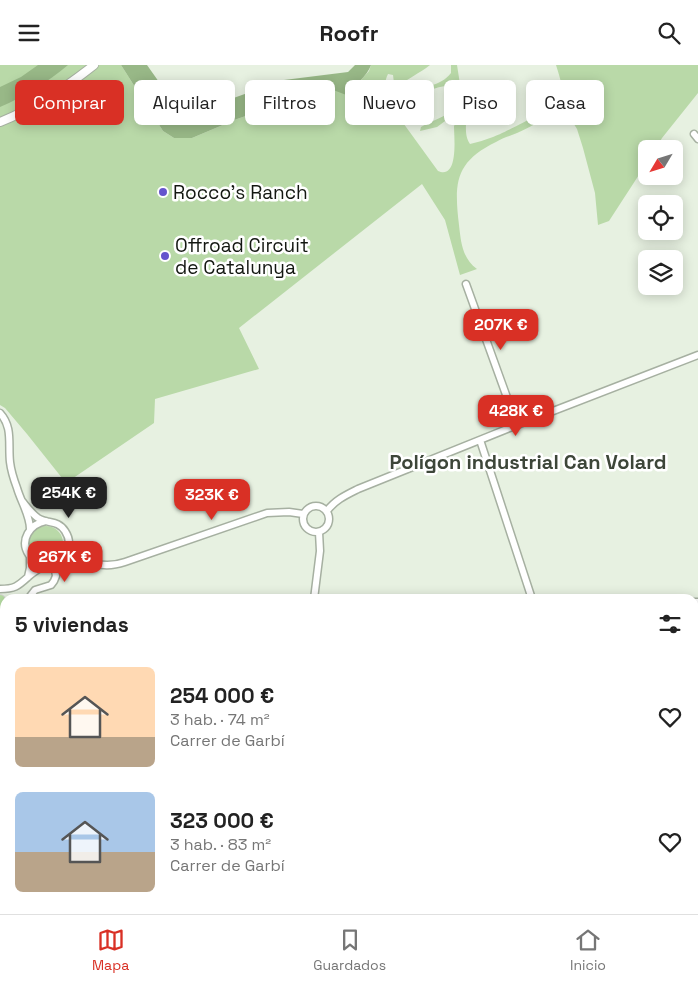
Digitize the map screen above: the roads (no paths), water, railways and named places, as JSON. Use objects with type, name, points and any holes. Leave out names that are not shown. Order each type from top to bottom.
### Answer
[{"type":"street","points":[[0,122],[44,101],[94,65]]},
{"type":"street","points":[[466,284],[517,425]]},
{"type":"street","points":[[327,511],[331,505],[358,489],[698,355]]},
{"type":"street","points":[[0,413],[8,425],[10,461],[17,491],[30,522],[30,529]]},
{"type":"street","points":[[480,440],[530,594]]},
{"type":"street","points":[[22,501],[39,518],[56,523],[64,529],[68,537],[67,551],[62,559],[54,564],[45,565],[36,562],[30,557],[25,548],[25,543],[30,529],[34,525],[46,521]]},
{"type":"street","points":[[314,506],[322,507],[327,511],[329,518],[324,530],[312,532],[306,528],[303,520],[306,510],[314,506]]},
{"type":"street","points":[[69,543],[77,553],[91,562],[102,566],[116,565],[267,513],[288,512],[304,514]]},
{"type":"street","points":[[315,594],[320,551],[320,532]]},
{"type":"street","points":[[28,577],[30,557]]},
{"type":"street","points":[[62,559],[91,562]]},
{"type":"street","points":[[32,594],[35,590],[51,585],[54,581],[56,576],[54,564]]},
{"type":"street","points":[[0,589],[15,587],[45,565]]},
{"type":"place","name":"Rocco's Ranch","points":[[163,192]]},
{"type":"place","name":"Offroad Circuit de Catalunya","points":[[165,256]]},
{"type":"district","name":"Polígon industrial Can Volard","points":[[528,462]]}]
